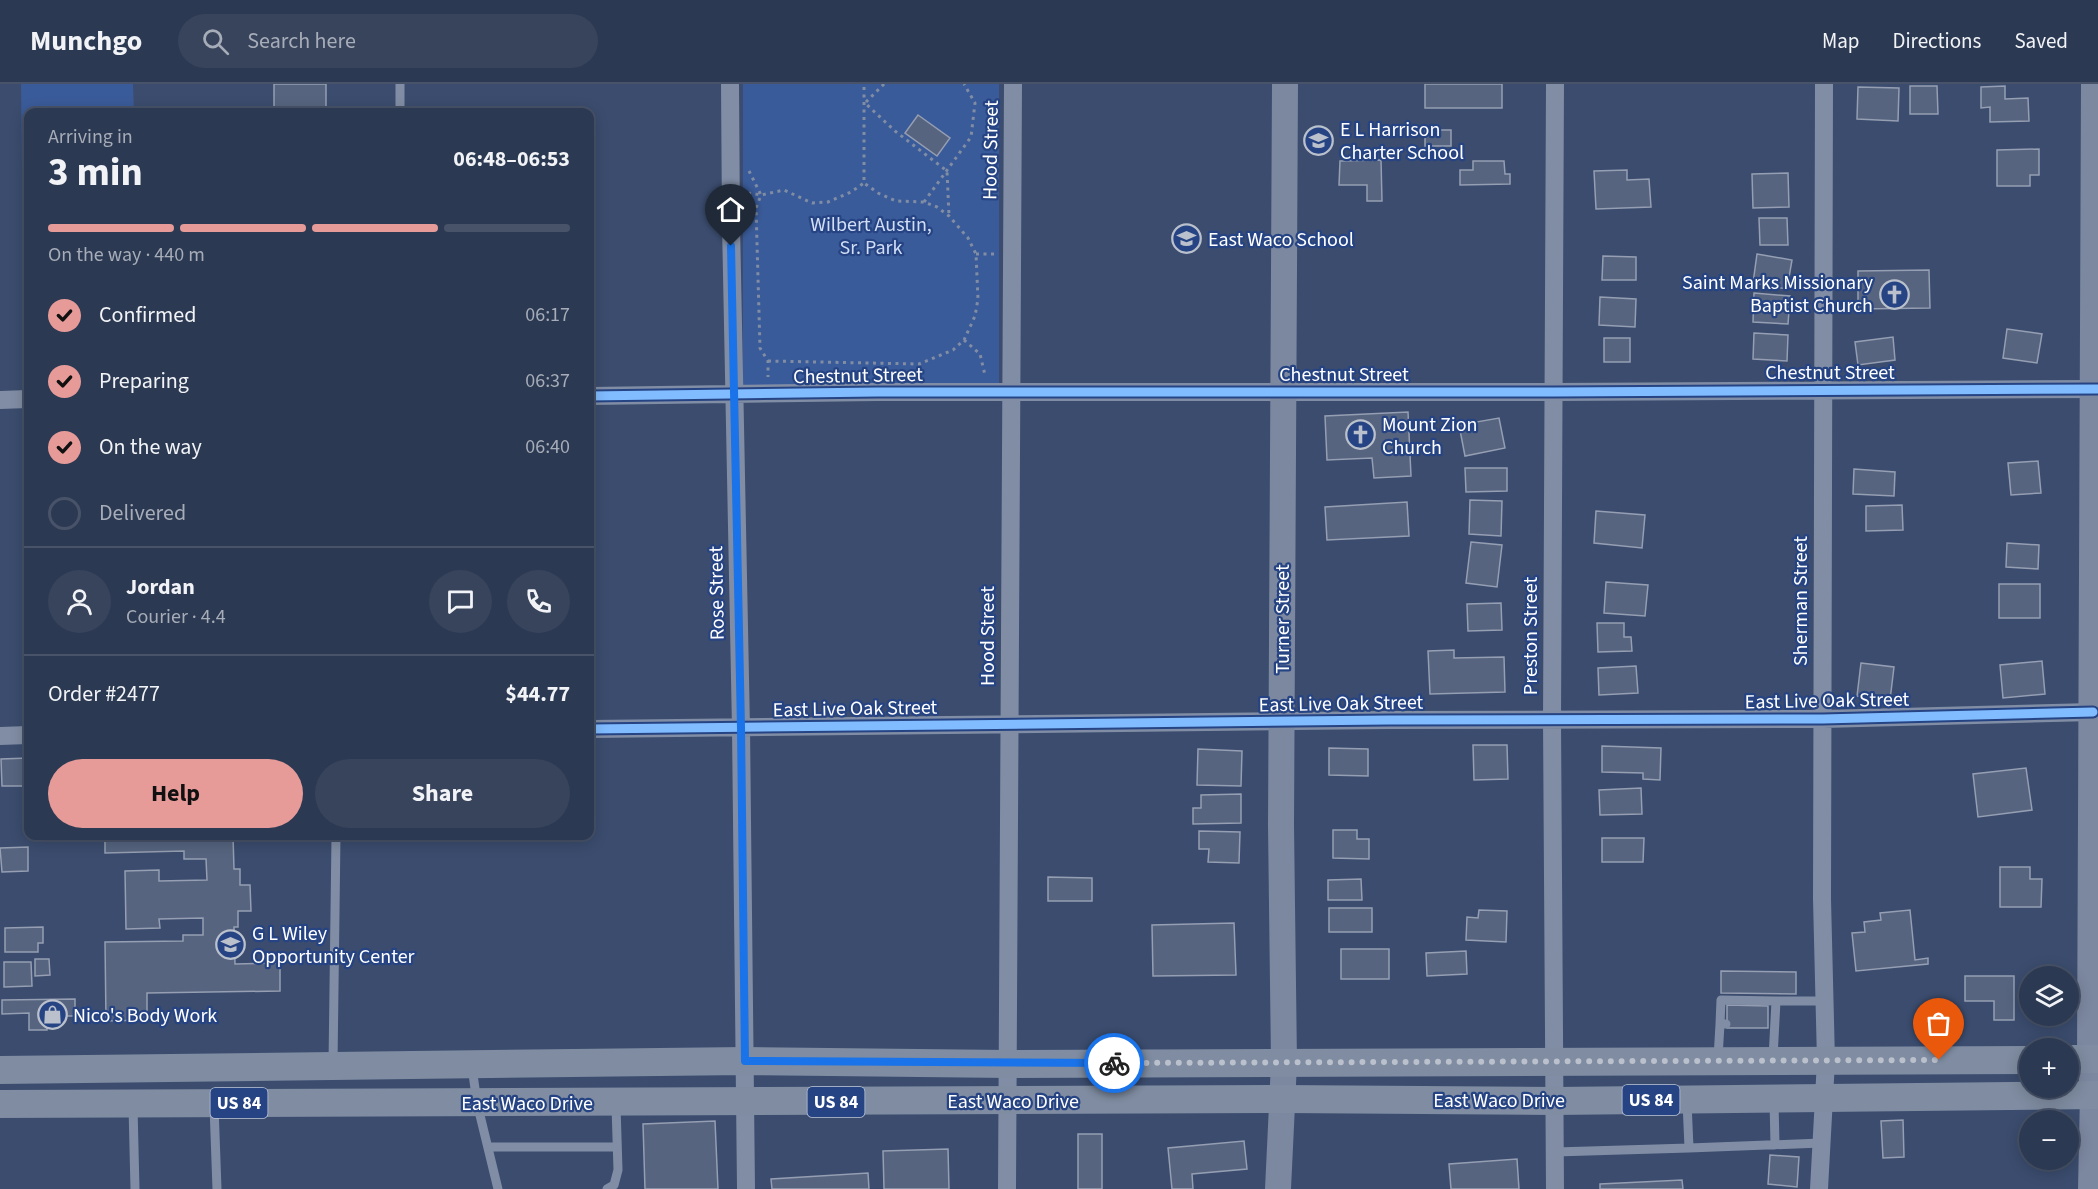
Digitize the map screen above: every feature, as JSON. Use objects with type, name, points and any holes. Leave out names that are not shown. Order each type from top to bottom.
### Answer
[{"type":"main road","name":"East Waco Drive","points":[[0,1070],[745,1061],[1008,1064],[2019,1060]]},
{"type":"main road","name":"East Waco Drive","points":[[0,1104],[1283,1099],[1555,1101],[2096,1095]]},
{"type":"street","name":"Rose Street","points":[[730,84],[746,1189]]},
{"type":"street","name":"Hood Street","points":[[1007,1189],[1009,725],[1005,392],[1013,84]]},
{"type":"street","name":"Turner Street","points":[[1278,1189],[1284,1063],[1281,722],[1285,84]]},
{"type":"street","name":"Preston Street","points":[[1555,84],[1552,720],[1555,1189]]},
{"type":"street","name":"Sherman Street","points":[[1819,1189],[1826,1061],[1823,719],[1824,84]]},
{"type":"street","points":[[2091,1189],[2096,1095],[2086,1059],[2093,712],[2096,389],[2094,84]]},
{"type":"street","name":"Chestnut Street","points":[[594,396],[1005,392],[2096,389]]},
{"type":"street","points":[[0,400],[24,399]]},
{"type":"street","name":"East Live Oak Street","points":[[594,729],[1823,719],[2093,712]]},
{"type":"street","points":[[0,736],[24,735]]},
{"type":"lane","points":[[400,84],[400,108]]},
{"type":"lane","points":[[333,1066],[336,840]]},
{"type":"lane","points":[[1718,1061],[1723,1024],[1721,1000],[1824,1001]]},
{"type":"lane","points":[[1773,1060],[1771,1025],[1776,1001]]},
{"type":"lane","points":[[472,1064],[477,1103],[498,1189]]},
{"type":"lane","points":[[1687,1099],[1689,1148]]},
{"type":"lane","points":[[1773,1099],[1776,1145]]},
{"type":"lane","points":[[607,1189],[614,1185],[618,1170],[615,1102]]},
{"type":"lane","points":[[214,1103],[217,1189]]},
{"type":"lane","points":[[133,1104],[135,1189]]},
{"type":"lane","points":[[1555,1152],[1821,1143]]},
{"type":"lane","points":[[488,1148],[617,1147]]},
{"type":"path","points":[[864,84],[864,183]]},
{"type":"path","points":[[865,103],[884,84]]},
{"type":"path","points":[[924,202],[971,137],[975,104],[964,84]]},
{"type":"path","points":[[865,103],[895,131],[947,171],[949,216]]},
{"type":"path","points":[[749,171],[761,195],[756,208],[760,348],[768,361],[768,394]]},
{"type":"path","points":[[731,191],[761,195],[784,190],[812,202],[828,202],[851,192],[864,183]]},
{"type":"path","points":[[768,361],[920,364],[953,350],[964,340],[975,316],[978,299],[976,254],[968,238],[949,216],[937,207],[924,202],[896,201],[878,193],[864,183]]},
{"type":"path","points":[[964,340],[980,354],[987,378],[1005,392]]},
{"type":"green space","points":[[21,84],[133,84],[134,108],[24,108],[24,343]]},
{"type":"green space","name":"Wilbert Austin, Sr. Park","points":[[743,84],[999,84],[999,388],[743,388]]},
{"type":"building","points":[[274,84],[326,84],[326,108],[274,108]]},
{"type":"building","points":[[1425,84],[1502,84],[1502,108],[1425,108]]},
{"type":"building","points":[[1910,86],[1937,86],[1938,114],[1910,114]]},
{"type":"building","points":[[2005,86],[2005,99],[2028,98],[2029,121],[1990,122],[1990,107],[1981,108],[1981,87]]},
{"type":"building","points":[[1858,87],[1899,88],[1898,121],[1857,119]]},
{"type":"building","points":[[918,115],[950,138],[937,156],[905,133]]},
{"type":"building","points":[[1425,130],[1451,130],[1451,146],[1425,146]]},
{"type":"building","points":[[2039,149],[2039,175],[2030,175],[2030,186],[1997,186],[1997,150]]},
{"type":"building","points":[[1381,160],[1382,201],[1367,201],[1367,185],[1339,185],[1340,161]]},
{"type":"building","points":[[1473,161],[1504,161],[1505,174],[1510,174],[1510,184],[1460,185],[1460,170],[1473,170]]},
{"type":"building","points":[[1627,170],[1627,180],[1649,179],[1651,207],[1596,209],[1594,171]]},
{"type":"building","points":[[1788,173],[1789,207],[1753,208],[1752,174]]},
{"type":"building","points":[[1759,218],[1787,218],[1788,245],[1760,245]]},
{"type":"building","points":[[1757,254],[1792,260],[1787,289],[1753,283]]},
{"type":"building","points":[[1603,256],[1636,257],[1636,280],[1602,280]]},
{"type":"building","points":[[1929,270],[1930,308],[1858,309],[1858,271]]},
{"type":"building","points":[[1754,293],[1790,296],[1788,324],[1753,322]]},
{"type":"building","points":[[1600,297],[1636,299],[1635,327],[1599,325]]},
{"type":"building","points":[[2007,329],[2042,334],[2037,363],[2003,358]]},
{"type":"building","points":[[1754,333],[1788,335],[1787,361],[1753,359]]},
{"type":"building","points":[[1893,337],[1895,360],[1858,365],[1855,342]]},
{"type":"building","points":[[1604,338],[1630,338],[1630,362],[1604,362]]},
{"type":"building","points":[[1408,412],[1411,476],[1374,478],[1372,458],[1327,460],[1325,416]]},
{"type":"building","points":[[1499,418],[1505,448],[1465,456],[1459,425]]},
{"type":"building","points":[[2038,461],[2041,493],[2011,495],[2008,463]]},
{"type":"building","points":[[1465,468],[1507,468],[1507,491],[1466,492]]},
{"type":"building","points":[[1854,469],[1895,472],[1894,496],[1853,494]]},
{"type":"building","points":[[1470,500],[1502,501],[1501,536],[1469,534]]},
{"type":"building","points":[[1407,502],[1409,536],[1327,540],[1325,507]]},
{"type":"building","points":[[1902,505],[1903,530],[1866,531],[1866,506]]},
{"type":"building","points":[[1596,511],[1645,515],[1642,548],[1594,543]]},
{"type":"building","points":[[1471,542],[1502,545],[1497,587],[1466,583]]},
{"type":"building","points":[[2007,543],[2039,545],[2038,569],[2006,567]]},
{"type":"building","points":[[1606,582],[1648,585],[1645,616],[1604,613]]},
{"type":"building","points":[[1999,584],[2040,584],[2040,618],[1999,618]]},
{"type":"building","points":[[1501,603],[1502,630],[1468,631],[1467,604]]},
{"type":"building","points":[[1597,623],[1624,623],[1624,637],[1631,637],[1632,651],[1598,652]]},
{"type":"building","points":[[1454,650],[1454,658],[1504,657],[1505,692],[1430,694],[1428,651]]},
{"type":"building","points":[[2042,661],[2045,694],[2003,698],[2000,665]]},
{"type":"building","points":[[1861,663],[1894,667],[1890,700],[1857,696]]},
{"type":"building","points":[[1636,666],[1638,693],[1599,695],[1598,668]]},
{"type":"building","points":[[1473,745],[1507,745],[1508,779],[1474,780]]},
{"type":"building","points":[[1602,746],[1661,748],[1660,780],[1643,779],[1643,773],[1602,772]]},
{"type":"building","points":[[1329,748],[1368,749],[1368,776],[1329,775]]},
{"type":"building","points":[[1198,749],[1242,751],[1241,786],[1197,785]]},
{"type":"building","points":[[24,758],[24,786],[2,786],[1,759]]},
{"type":"building","points":[[2026,768],[2032,810],[1978,817],[1973,774]]},
{"type":"building","points":[[1641,788],[1642,814],[1600,815],[1599,790]]},
{"type":"building","points":[[1241,794],[1241,823],[1193,824],[1193,808],[1201,808],[1201,795]]},
{"type":"building","points":[[1333,830],[1357,830],[1357,839],[1369,839],[1369,859],[1333,858]]},
{"type":"building","points":[[1199,831],[1240,832],[1239,863],[1208,862],[1209,849],[1199,849]]},
{"type":"building","points":[[1602,838],[1644,838],[1643,862],[1602,862]]},
{"type":"building","points":[[105,840],[233,840],[234,869],[240,869],[240,885],[250,885],[251,911],[238,911],[238,927],[234,927],[235,964],[280,963],[280,991],[147,993],[147,1020],[106,1021],[105,942],[183,941],[183,935],[203,935],[203,918],[159,919],[160,928],[126,929],[125,871],[159,870],[159,881],[207,880],[206,859],[184,859],[184,851],[105,853]]},
{"type":"building","points":[[28,847],[28,871],[2,872],[0,848]]},
{"type":"building","points":[[2000,867],[2030,867],[2030,879],[2042,879],[2041,907],[2000,907]]},
{"type":"building","points":[[1048,877],[1092,878],[1092,901],[1048,901]]},
{"type":"building","points":[[1361,879],[1362,900],[1328,900],[1328,880]]},
{"type":"building","points":[[1329,908],[1372,908],[1372,932],[1329,932]]},
{"type":"building","points":[[1479,910],[1507,911],[1506,942],[1466,940],[1467,917],[1478,918]]},
{"type":"building","points":[[1910,910],[1915,960],[1928,958],[1928,964],[1856,971],[1852,933],[1865,932],[1864,922],[1881,920],[1880,913]]},
{"type":"building","points":[[1234,923],[1236,975],[1153,976],[1152,925]]},
{"type":"building","points":[[43,927],[43,943],[38,943],[38,952],[5,952],[5,928]]},
{"type":"building","points":[[1341,949],[1389,949],[1389,979],[1341,979]]},
{"type":"building","points":[[1466,951],[1467,974],[1427,976],[1426,953]]},
{"type":"building","points":[[35,959],[49,959],[50,975],[35,976]]},
{"type":"building","points":[[4,962],[31,962],[32,986],[4,987]]},
{"type":"building","points":[[1721,971],[1796,972],[1796,994],[1721,993]]},
{"type":"building","points":[[1965,976],[2014,976],[2014,1020],[1994,1020],[1994,1001],[1965,1001]]},
{"type":"building","name":"Nico's Body Work","points":[[75,999],[75,1016],[47,1016],[47,1030],[29,1030],[29,1013],[2,1014],[2,1000]]},
{"type":"building","points":[[1727,1005],[1768,1006],[1768,1028],[1727,1028]]},
{"type":"building","points":[[1903,1120],[1904,1157],[1883,1158],[1881,1121]]},
{"type":"building","points":[[715,1121],[718,1189],[645,1189],[643,1124]]},
{"type":"building","points":[[1078,1134],[1102,1134],[1102,1189],[1078,1189]]},
{"type":"building","points":[[1244,1141],[1247,1169],[1192,1174],[1193,1189],[1172,1189],[1168,1148]]},
{"type":"building","points":[[948,1149],[949,1189],[884,1189],[883,1151]]},
{"type":"building","points":[[1770,1155],[1799,1157],[1797,1187],[1768,1184]]},
{"type":"building","points":[[1517,1159],[1519,1189],[1451,1189],[1449,1164]]},
{"type":"building","points":[[868,1173],[869,1189],[772,1189],[771,1179]]},
{"type":"building","points":[[1682,1180],[1683,1189],[1600,1189],[1600,1184]]},
{"type":"cycle path","points":[[594,396],[877,392],[2098,389]]},
{"type":"cycle path","points":[[594,729],[1388,720],[1823,719],[2093,712]]},
{"type":"way so far","points":[[1114,1063],[1939,1060]]},
{"type":"place","name":"E L Harrison Charter School","points":[[1319,140]]},
{"type":"place","name":"East Waco School","points":[[1187,239]]},
{"type":"place","name":"Saint Marks Missionary Baptist Church","points":[[1894,294]]},
{"type":"place","name":"Mount Zion Church","points":[[1361,435]]},
{"type":"place","name":"G L Wiley Opportunity Center","points":[[231,944]]},
{"type":"place","name":"Nico's Body Work","points":[[52,1015]]},
{"type":"route","points":[[731,246],[745,1061],[1114,1063]]}]
